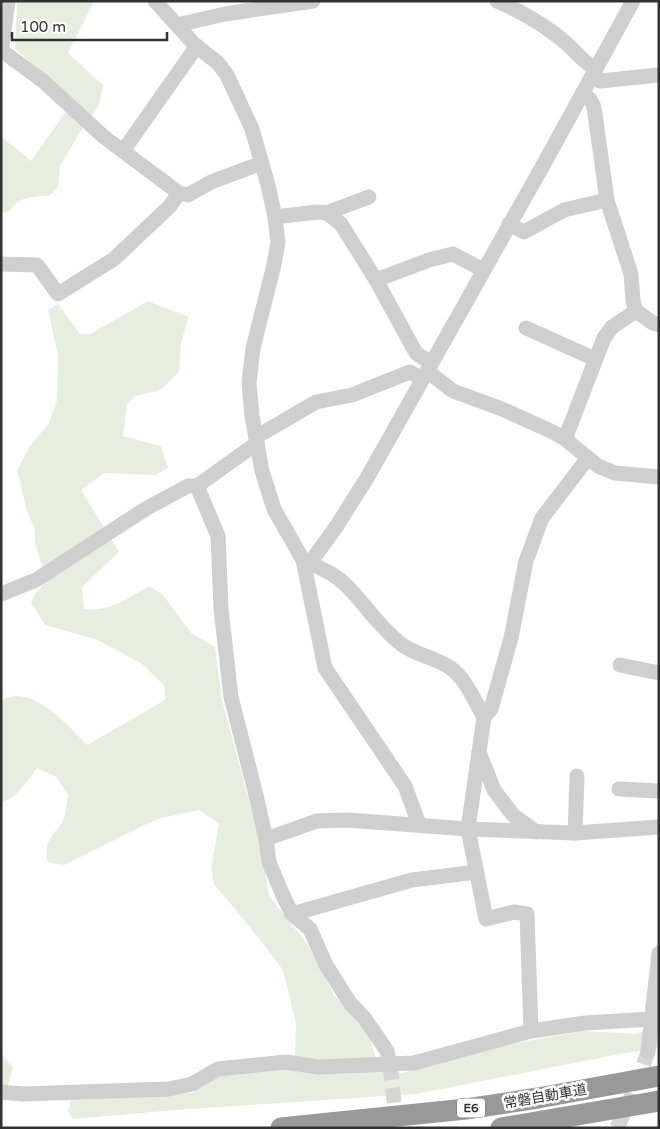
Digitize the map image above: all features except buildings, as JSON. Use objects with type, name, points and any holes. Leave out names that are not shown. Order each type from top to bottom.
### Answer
[{"type":"highway","name":"常磐自動車道","points":[[281,1128],[466,1109],[659,1076]]},
{"type":"highway","name":"常磐自動車道","points":[[501,1128],[659,1101]]},
{"type":"street","points":[[8,1],[1,52],[43,81],[77,114],[179,193],[188,195],[211,182],[262,163]]},
{"type":"street","points":[[155,1],[197,46],[218,63],[227,75],[252,129],[275,217],[278,243],[274,268],[253,348],[249,383],[256,440],[267,491],[274,510],[307,562],[325,668],[404,786],[419,824]]},
{"type":"street","points":[[177,25],[225,8],[313,1]]},
{"type":"street","points":[[496,1],[508,6],[567,44],[600,81],[659,75]]},
{"type":"street","points":[[307,562],[352,502],[633,1]]},
{"type":"street","points":[[123,151],[197,46]]},
{"type":"street","points":[[582,94],[590,99],[594,107],[607,200],[632,274],[632,301],[636,311],[659,325]]},
{"type":"street","points":[[1,264],[37,265],[58,294],[114,259],[170,206],[179,193]]},
{"type":"street","points":[[275,217],[317,212],[326,213],[369,197]]},
{"type":"street","points":[[509,224],[524,232],[564,210],[607,200]]},
{"type":"street","points":[[326,213],[341,224],[376,280],[427,371],[453,391],[502,409],[553,432],[565,439],[598,466],[615,473],[659,477]]},
{"type":"street","points":[[376,280],[429,260],[453,254],[483,270]]},
{"type":"street","points":[[565,439],[604,338],[612,327],[636,311]]},
{"type":"street","points":[[526,328],[595,359]]},
{"type":"street","points":[[1,594],[36,580],[147,508],[188,486],[197,486],[256,440],[316,402],[352,395],[410,372],[427,371]]},
{"type":"street","points":[[531,1031],[527,914],[514,912],[486,919],[468,829],[484,717],[491,709],[504,665],[526,561],[542,518],[588,458]]},
{"type":"street","points":[[197,486],[218,536],[221,609],[231,698],[266,839],[269,862],[292,914],[310,929],[326,965],[350,1004],[365,1019],[388,1050],[390,1065]]},
{"type":"street","points":[[307,562],[328,572],[346,584],[375,618],[400,643],[410,650],[450,667],[462,679],[484,717]]},
{"type":"street","points":[[620,665],[659,673]]},
{"type":"street","points":[[478,751],[494,790],[514,815],[536,832]]},
{"type":"street","points":[[575,833],[577,776]]},
{"type":"street","points":[[619,789],[659,791]]},
{"type":"street","points":[[266,839],[317,821],[347,820],[468,829],[575,833],[659,827]]},
{"type":"street","points":[[292,914],[412,880],[477,872]]},
{"type":"street","points":[[648,1052],[659,953]]},
{"type":"street","points":[[1,1092],[23,1094],[170,1089],[192,1084],[218,1069],[286,1062],[318,1067],[414,1063],[531,1031],[585,1023],[652,1019]]},
{"type":"shaded area","points":[[17,1],[94,1],[68,53],[103,85],[99,105],[60,166],[58,187],[49,196],[37,196],[21,200],[10,210],[1,213],[1,136],[31,161],[65,113],[70,100],[15,48]]},
{"type":"shaded area","points":[[148,301],[189,317],[181,342],[179,372],[157,391],[135,396],[127,405],[123,436],[161,446],[168,468],[155,475],[104,473],[81,490],[119,552],[82,587],[84,609],[111,606],[150,586],[163,595],[191,633],[215,647],[222,700],[261,845],[269,896],[308,945],[334,995],[369,1036],[380,1070],[402,1073],[494,1047],[583,1031],[637,1034],[659,1021],[659,1048],[416,1094],[175,1110],[73,1119],[68,1111],[72,1095],[192,1093],[222,1072],[286,1066],[295,1054],[296,1024],[283,970],[214,884],[211,867],[219,824],[199,810],[157,819],[64,865],[48,862],[47,854],[49,841],[63,821],[68,795],[56,777],[37,768],[17,793],[1,803],[1,701],[12,696],[36,701],[59,717],[87,745],[165,700],[165,686],[141,663],[95,639],[45,625],[31,603],[34,595],[47,581],[35,544],[35,531],[27,511],[17,470],[30,446],[49,423],[57,400],[58,355],[48,310],[58,304],[80,334],[90,334]]},
{"type":"shaded area","points":[[1,1052],[13,1068],[1,1109]]},
{"type":"tunnel","points":[[617,1128],[629,1103],[648,1052]]},
{"type":"tunnel","points":[[390,1065],[397,1128]]}]
